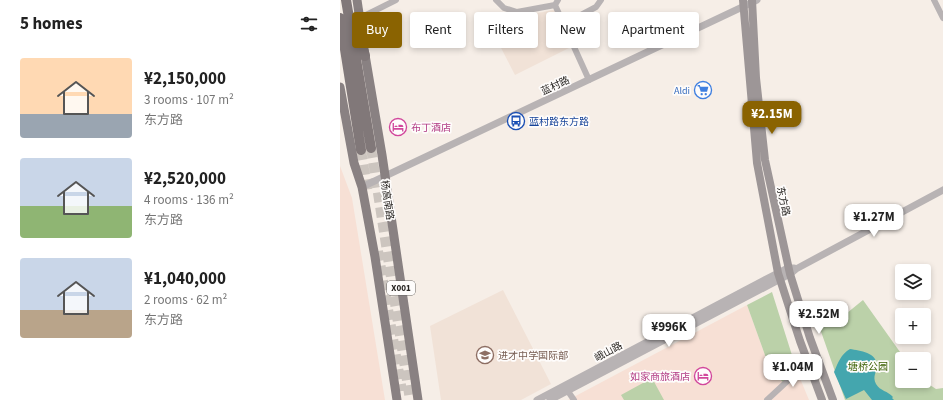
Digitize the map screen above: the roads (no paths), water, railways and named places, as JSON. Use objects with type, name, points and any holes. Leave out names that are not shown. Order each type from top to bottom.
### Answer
[{"type":"highway","points":[[347,0],[365,56]]},
{"type":"highway","points":[[340,18],[366,149],[347,0]]},
{"type":"main road","name":"杨高南路","points":[[356,0],[418,400]]},
{"type":"main road","name":"东方路","points":[[754,1],[756,78],[765,160],[810,338],[833,400]]},
{"type":"main road","name":"东方路","points":[[743,3],[757,163],[779,276],[822,400]]},
{"type":"main road","name":"X001","points":[[340,87],[354,163],[362,187],[397,400]]},
{"type":"street","points":[[372,12],[396,0]]},
{"type":"street","points":[[496,0],[504,8],[517,12],[556,2],[560,12]]},
{"type":"street","points":[[587,12],[596,7],[601,0]]},
{"type":"street","points":[[934,0],[943,18]]},
{"type":"street","name":"蓝村路","points":[[362,187],[589,80],[743,3],[754,1]]},
{"type":"street","points":[[575,48],[589,80]]},
{"type":"street","name":"峨山路","points":[[537,400],[566,388],[943,190]]},
{"type":"street","points":[[767,400],[808,362]]},
{"type":"street","points":[[566,388],[574,400]]},
{"type":"street","name":"峨山路","points":[[550,400],[566,388]]},
{"type":"water","points":[[850,349],[867,353],[874,358],[877,366],[875,376],[876,384],[891,395],[894,400],[872,400],[864,390],[846,399],[834,372],[842,356]]},
{"type":"tunnel","points":[[371,148],[410,400]]},
{"type":"tunnel","points":[[361,150],[368,194]]},
{"type":"tunnel","points":[[378,251],[402,391]]},
{"type":"place","name":"Aldi","points":[[703,90]]},
{"type":"place","name":"蓝村路东方路","points":[[516,121]]},
{"type":"place","name":"布丁酒店","points":[[398,127]]},
{"type":"place","name":"进才中学国际部","points":[[485,355]]},
{"type":"place","name":"如家商旅酒店","points":[[703,376]]},
{"type":"park label","name":"塘桥公园","points":[[868,366]]}]
